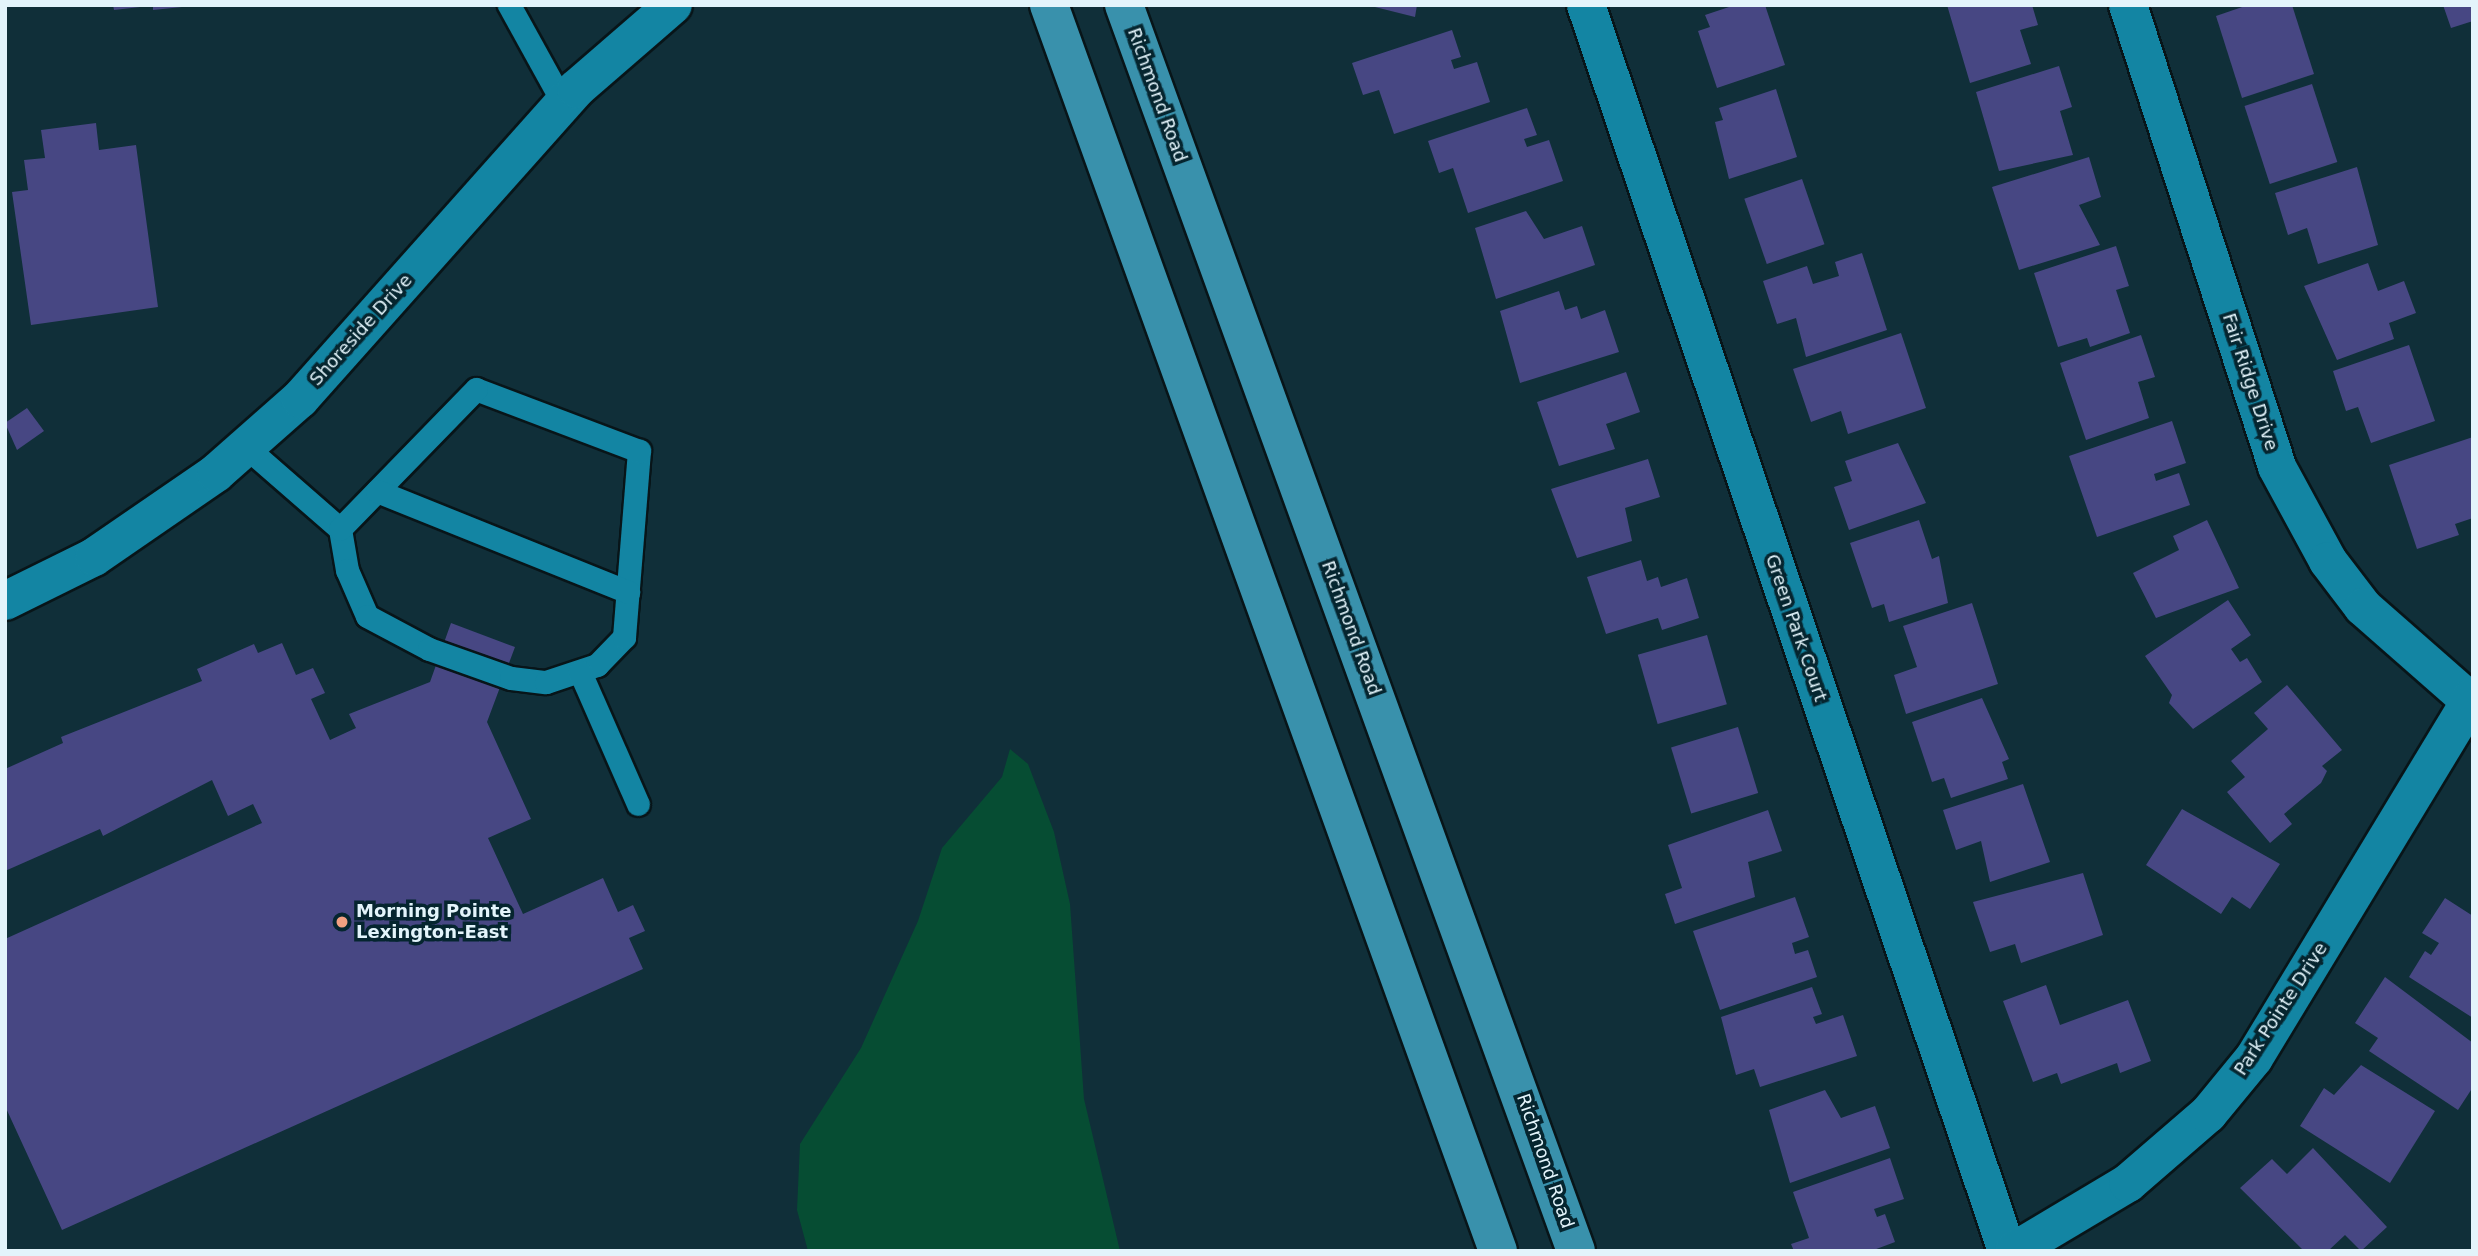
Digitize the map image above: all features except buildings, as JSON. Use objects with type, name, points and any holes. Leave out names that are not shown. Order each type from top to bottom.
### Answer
[{"type":"highway","points":[[1049,5],[1498,1251]]},
{"type":"highway","name":"Richmond Road","points":[[1124,5],[1576,1251]]},
{"type":"street","name":"Shoreside Drive","points":[[5,601],[94,557],[246,447],[343,352],[564,103],[673,5]]},
{"type":"street","name":"Green Park Court","points":[[1586,5],[2007,1251]]},
{"type":"street","name":"Fair Ridge Drive","points":[[2128,5],[2277,467],[2328,561],[2363,607],[2471,699]]},
{"type":"street","name":"Park Pointe Drive","points":[[2014,1251],[2128,1183],[2182,1142],[2223,1095],[2253,1058],[2471,699]]},
{"type":"lane","points":[[509,5],[564,103]]},
{"type":"lane","points":[[246,447],[340,528],[347,570],[367,616],[394,635],[511,678],[546,682],[597,665],[624,638],[639,451],[476,389],[340,528]]},
{"type":"lane","points":[[377,491],[628,592]]},
{"type":"lane","points":[[580,672],[638,804]]},
{"type":"shaded area","points":[[1010,749],[1028,764],[1054,832],[1070,904],[1084,1099],[1120,1251],[808,1251],[797,1210],[800,1144],[861,1048],[918,921],[942,848],[1002,777]]},
{"type":"place","name":"Morning Pointe Lexington-East","points":[[342,922]]}]
